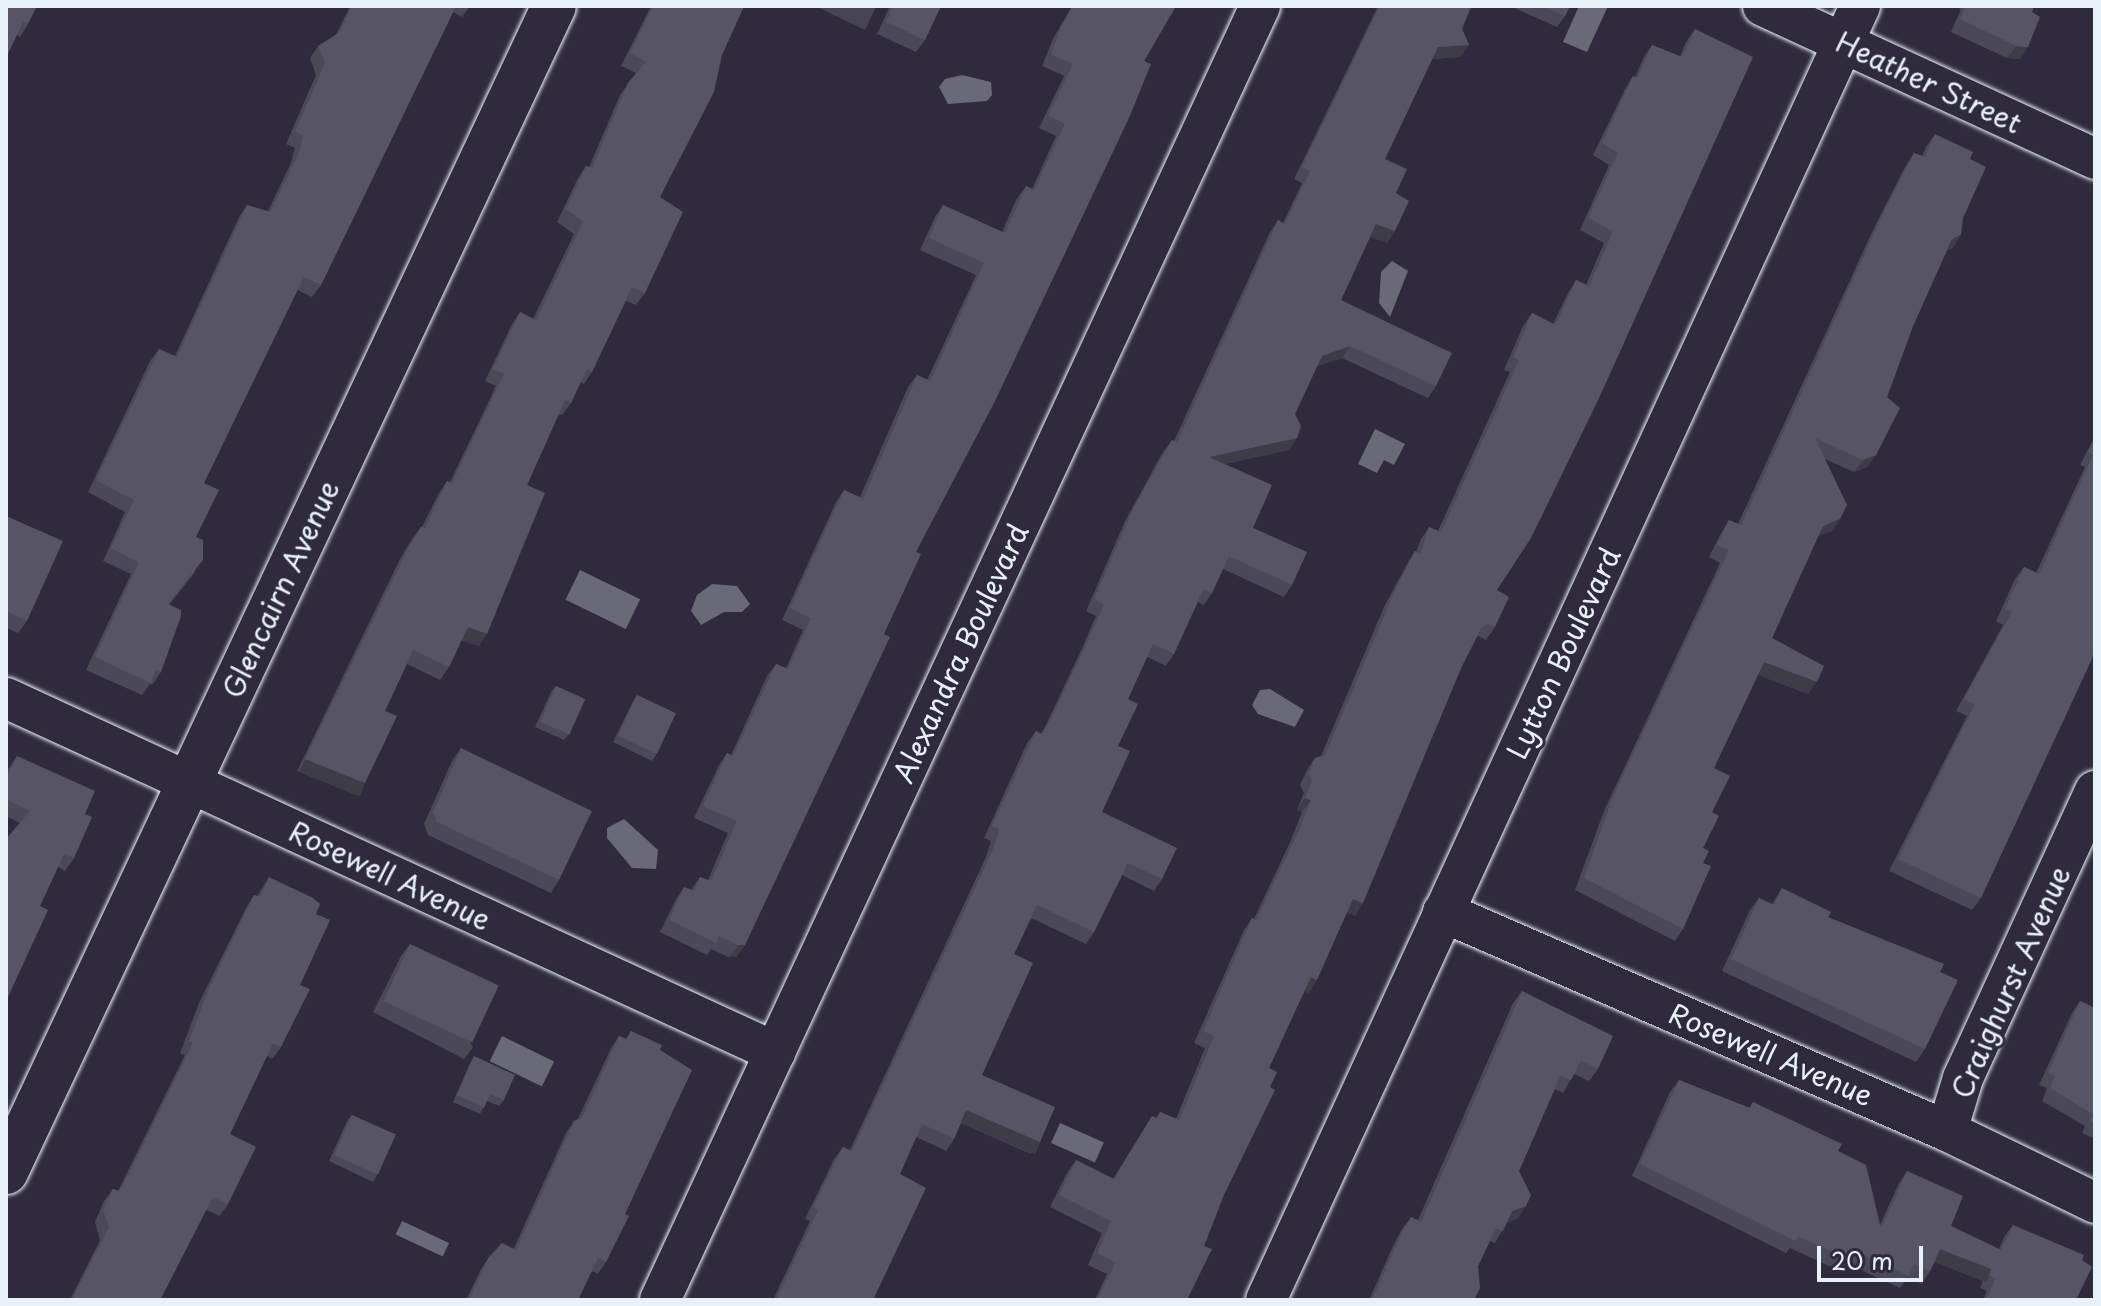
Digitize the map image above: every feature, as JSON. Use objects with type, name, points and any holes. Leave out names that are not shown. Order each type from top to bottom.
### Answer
[{"type":"street","name":"Glencairn Avenue","points":[[6,1172],[554,6]]},
{"type":"street","name":"Alexandra Boulevard","points":[[660,1300],[1260,6]]},
{"type":"street","name":"Heather Street","points":[[1763,6],[2095,159]]},
{"type":"street","name":"Lytton Boulevard","points":[[1266,1300],[1860,6]]},
{"type":"street","name":"Rosewell Avenue","points":[[6,698],[775,1052]]},
{"type":"street","name":"Craighurst Avenue","points":[[1947,1131],[1963,1078],[2095,791]]},
{"type":"street","name":"Rosewell Avenue","points":[[1443,912],[1947,1131],[2095,1203]]},
{"type":"shaded area","points":[[815,6],[873,6],[876,7],[865,30]]},
{"type":"water","points":[[1579,6],[1608,6],[1587,52],[1563,42]]},
{"type":"water","points":[[962,75],[991,82],[992,95],[987,101],[948,104],[939,87],[945,79]]},
{"type":"water","points":[[1392,261],[1408,271],[1390,317],[1379,303],[1381,272]]},
{"type":"water","points":[[1375,429],[1405,444],[1394,465],[1384,460],[1377,473],[1358,464]]},
{"type":"water","points":[[580,570],[640,599],[626,629],[566,600]]},
{"type":"water","points":[[712,584],[737,586],[750,604],[742,612],[724,612],[701,625],[691,611],[697,595]]},
{"type":"water","points":[[1270,689],[1304,710],[1295,727],[1258,714],[1252,705],[1260,690]]},
{"type":"water","points":[[624,819],[658,850],[656,869],[632,868],[607,838],[607,828]]},
{"type":"water","points":[[502,1036],[554,1061],[542,1087],[490,1061]]},
{"type":"water","points":[[1060,1123],[1104,1143],[1095,1163],[1051,1143]]},
{"type":"water","points":[[402,1221],[449,1243],[443,1257],[396,1235]]},
{"type":"building","points":[[6,6],[37,6],[28,24],[23,22],[6,58]]},
{"type":"building","points":[[352,6],[456,6],[321,285],[304,277],[204,483],[219,490],[196,537],[203,540],[203,560],[168,604],[181,610],[181,616],[161,672],[156,670],[151,683],[95,657],[139,562],[111,548],[134,500],[96,480],[159,349],[177,357],[247,205],[270,212],[299,153],[303,136],[295,131],[325,63],[318,46],[340,32]]},
{"type":"building","points":[[653,6],[744,6],[722,55],[714,92],[660,197],[683,212],[645,293],[632,287],[592,372],[587,369],[571,403],[565,400],[527,485],[545,493],[487,634],[468,627],[449,667],[413,650],[385,711],[397,716],[365,783],[305,759],[409,547],[421,527],[425,528],[447,481],[452,483],[504,374],[493,369],[520,312],[536,320],[583,222],[566,209],[586,166],[592,168],[628,83],[646,62],[630,53]]},
{"type":"building","points":[[893,6],[941,6],[925,40],[886,22]]},
{"type":"building","points":[[1073,6],[1092,9],[1093,6],[1176,6],[1144,61],[1151,64],[1129,118],[995,401],[916,552],[921,554],[884,634],[890,637],[745,945],[719,936],[716,943],[669,920],[684,887],[694,891],[700,877],[711,881],[737,821],[703,806],[727,753],[733,756],[776,664],[788,669],[811,618],[790,608],[844,490],[863,499],[917,375],[930,381],[984,263],[929,238],[943,205],[1005,233],[1026,186],[1034,190],[1065,124],[1048,116],[1073,64],[1051,54]]},
{"type":"building","points":[[1380,6],[1471,6],[1462,29],[1469,45],[1438,47],[1385,159],[1407,169],[1396,193],[1409,201],[1395,231],[1376,224],[1341,300],[1452,353],[1436,386],[1350,346],[1322,356],[1295,414],[1301,426],[1297,438],[1209,457],[1272,485],[1253,528],[1307,552],[1292,585],[1229,556],[1212,593],[1203,589],[1174,654],[1153,644],[1128,699],[1138,704],[1118,746],[1130,751],[1102,812],[1177,848],[1162,879],[1128,863],[1094,932],[1037,905],[1014,954],[1033,963],[982,1075],[1055,1107],[1040,1142],[966,1110],[954,1139],[922,1124],[900,1174],[926,1188],[873,1300],[776,1300],[818,1210],[813,1207],[843,1147],[852,1151],[995,845],[999,829],[992,826],[1036,731],[1042,734],[1054,713],[1091,634],[1104,604],[1094,599],[1133,509],[1172,440],[1177,442],[1278,220],[1285,224],[1310,171],[1302,167]]},
{"type":"building","points":[[1544,6],[1570,6],[1565,16]]},
{"type":"building","points":[[1966,6],[2034,6],[2032,12],[2040,17],[2028,47],[2016,46],[1960,19]]},
{"type":"building","points":[[1695,29],[1753,57],[1600,396],[1531,538],[1497,590],[1509,597],[1495,627],[1487,624],[1481,628],[1462,666],[1363,903],[1353,899],[1317,980],[1311,977],[1269,1068],[1277,1072],[1270,1087],[1275,1090],[1223,1197],[1204,1246],[1212,1249],[1187,1300],[1097,1300],[1116,1262],[1097,1253],[1111,1221],[1059,1195],[1076,1160],[1114,1179],[1152,1116],[1158,1119],[1160,1112],[1179,1120],[1214,1036],[1203,1031],[1252,918],[1256,920],[1300,828],[1311,800],[1305,798],[1312,781],[1309,773],[1315,758],[1325,755],[1393,595],[1415,551],[1420,554],[1429,527],[1441,532],[1519,360],[1513,357],[1532,313],[1554,324],[1558,320],[1576,280],[1589,286],[1613,231],[1588,218],[1618,153],[1602,143],[1633,76],[1637,78],[1652,45],[1682,57]]},
{"type":"building","points":[[1935,134],[1973,152],[1970,159],[1986,167],[1963,218],[1961,235],[1952,239],[1913,326],[1887,397],[1900,408],[1876,455],[1863,460],[1815,438],[1847,505],[1840,519],[1823,526],[1772,638],[1824,666],[1817,682],[1764,662],[1714,768],[1730,776],[1712,812],[1719,816],[1703,848],[1709,851],[1703,863],[1711,866],[1683,929],[1584,878],[1612,799],[1729,550],[1717,545],[1729,520],[1741,525],[1881,218],[1914,153],[1925,157]]},
{"type":"building","points":[[2095,440],[2095,649],[1981,898],[1898,859],[1975,704],[1964,699],[2012,612],[2005,609],[2024,567],[2039,574],[2093,455],[2088,452]]},
{"type":"building","points":[[6,516],[63,541],[27,621],[6,611]]},
{"type":"building","points":[[556,686],[585,699],[569,735],[540,722]]},
{"type":"building","points":[[637,695],[676,713],[657,754],[618,736]]},
{"type":"building","points":[[461,748],[592,811],[559,880],[437,822],[433,812]]},
{"type":"building","points":[[17,756],[95,791],[85,814],[92,817],[74,858],[64,854],[40,906],[48,910],[6,997],[6,839],[30,811],[6,799],[6,779]]},
{"type":"building","points":[[269,877],[313,898],[320,904],[316,914],[330,920],[300,985],[310,989],[281,1047],[273,1043],[230,1134],[256,1147],[228,1204],[213,1197],[160,1300],[72,1300],[109,1227],[103,1210],[113,1189],[119,1191],[129,1174],[193,1043],[189,1041],[208,991],[254,895],[260,897]]},
{"type":"building","points":[[1782,888],[1831,912],[1828,917],[1944,964],[1940,972],[1958,980],[1925,1049],[1731,959],[1759,898],[1774,905]]},
{"type":"building","points":[[410,944],[499,985],[472,1043],[383,1001]]},
{"type":"building","points":[[1522,991],[1613,1036],[1598,1069],[1581,1060],[1571,1080],[1560,1076],[1519,1171],[1531,1195],[1526,1206],[1512,1211],[1503,1231],[1496,1228],[1478,1266],[1480,1288],[1474,1300],[1372,1300],[1411,1217],[1421,1222]]},
{"type":"building","points":[[2080,1001],[2095,1008],[2095,1123],[2090,1121],[2093,1114],[2050,1088],[2055,1076],[2048,1073]]},
{"type":"building","points":[[631,1031],[662,1045],[660,1050],[692,1070],[606,1262],[598,1258],[578,1300],[469,1300],[489,1257],[502,1243],[516,1250],[574,1121],[582,1118],[619,1036],[627,1039]]},
{"type":"building","points":[[474,1056],[515,1075],[504,1100],[490,1094],[484,1108],[457,1095]]},
{"type":"building","points":[[1679,1080],[1750,1108],[1753,1102],[1842,1144],[1838,1151],[1866,1165],[1881,1229],[1907,1171],[1963,1196],[1951,1226],[2001,1250],[2013,1225],[2084,1255],[2082,1260],[2092,1267],[2076,1300],[1986,1300],[1996,1278],[1989,1275],[1991,1269],[1940,1249],[1930,1271],[1914,1264],[1909,1276],[1853,1250],[1849,1259],[1798,1236],[1795,1241],[1640,1164]]},
{"type":"building","points":[[352,1115],[396,1135],[378,1175],[334,1155]]}]
